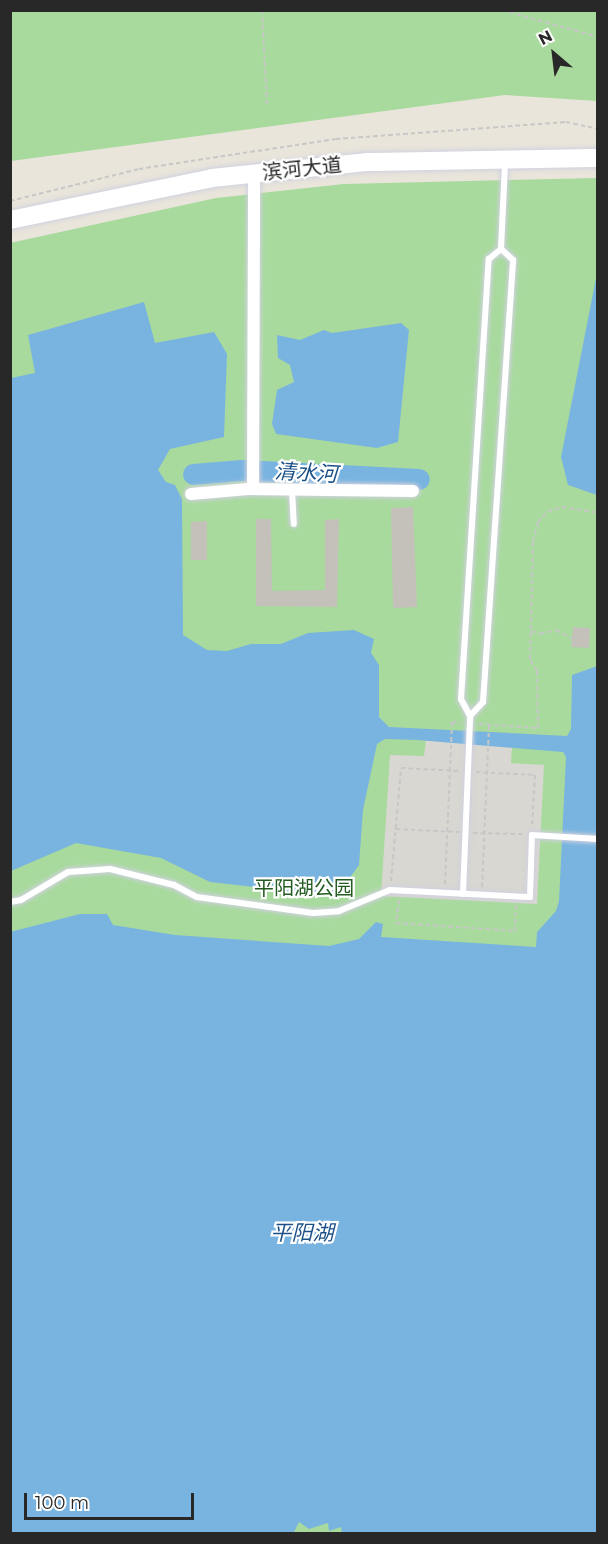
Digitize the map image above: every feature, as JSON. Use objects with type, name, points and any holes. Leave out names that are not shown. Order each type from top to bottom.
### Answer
[{"type":"main road","name":"滨河大道","points":[[10,220],[212,178],[368,162],[597,158]]},
{"type":"street","points":[[253,489],[255,462],[254,174]]},
{"type":"street","points":[[191,494],[253,489],[413,491]]},
{"type":"lane","points":[[463,894],[470,720],[461,699],[489,259],[501,249],[505,158]]},
{"type":"lane","points":[[470,720],[483,702],[513,272],[513,260],[501,249]]},
{"type":"lane","points":[[292,489],[294,524]]},
{"type":"lane","points":[[10,902],[21,900],[68,872],[110,869],[174,885],[197,897],[313,913],[339,910],[390,890],[530,897],[532,835],[597,839]]},
{"type":"path","points":[[262,10],[267,105]]},
{"type":"path","points":[[502,10],[597,37]]},
{"type":"path","points":[[10,201],[139,169],[336,139],[566,122],[597,129]]},
{"type":"path","points":[[445,893],[452,722],[470,720],[489,725],[538,728],[537,671],[530,659],[533,542],[538,522],[548,511],[562,507],[597,513]]},
{"type":"path","points":[[531,631],[540,634],[556,630],[572,638]]},
{"type":"path","points":[[482,895],[489,725]]},
{"type":"path","points":[[390,890],[401,768],[535,775],[532,835]]},
{"type":"path","points":[[400,891],[396,923],[515,931],[517,896]]},
{"type":"green space","points":[[10,11],[597,11],[597,101],[505,95],[11,161]]},
{"type":"green space","name":"平阳湖","points":[[597,178],[597,1533],[11,1533],[10,243],[216,198],[344,184]]},
{"type":"shaded area","points":[[426,740],[512,746],[511,763],[544,765],[537,904],[381,896],[390,755],[424,756]]},
{"type":"water","points":[[597,273],[597,495],[568,485],[561,457]]},
{"type":"water","name":"平阳湖","points":[[144,302],[155,343],[214,332],[227,354],[224,437],[170,449],[158,470],[166,482],[175,485],[182,499],[183,635],[207,650],[227,651],[251,644],[281,644],[308,633],[354,630],[374,639],[371,653],[379,665],[379,717],[389,727],[567,736],[571,729],[572,675],[597,666],[597,1533],[342,1534],[341,1527],[329,1531],[328,1523],[309,1529],[299,1522],[293,1534],[11,1533],[10,932],[80,914],[107,914],[113,925],[175,935],[329,946],[359,939],[376,922],[383,924],[381,937],[536,947],[537,932],[556,911],[559,901],[566,757],[563,752],[417,740],[385,739],[377,744],[363,810],[359,865],[341,890],[317,894],[210,882],[161,858],[76,843],[11,871],[11,378],[35,373],[28,335]]},
{"type":"water","points":[[401,323],[409,330],[398,442],[377,448],[276,434],[272,424],[277,390],[294,382],[290,365],[278,358],[277,335],[300,340],[324,330],[332,333]]},
{"type":"building","points":[[413,507],[417,607],[393,608],[391,508]]},
{"type":"building","points":[[256,519],[271,519],[272,591],[325,590],[325,520],[339,519],[337,607],[256,606]]},
{"type":"building","points":[[207,521],[207,560],[191,560],[191,522]]},
{"type":"building","points":[[573,627],[590,628],[589,648],[571,647]]},
{"type":"waterway","name":"清水河","points":[[193,474],[242,470],[419,479]]},
{"type":"park label","name":"平阳湖公园","points":[[304,888]]}]
